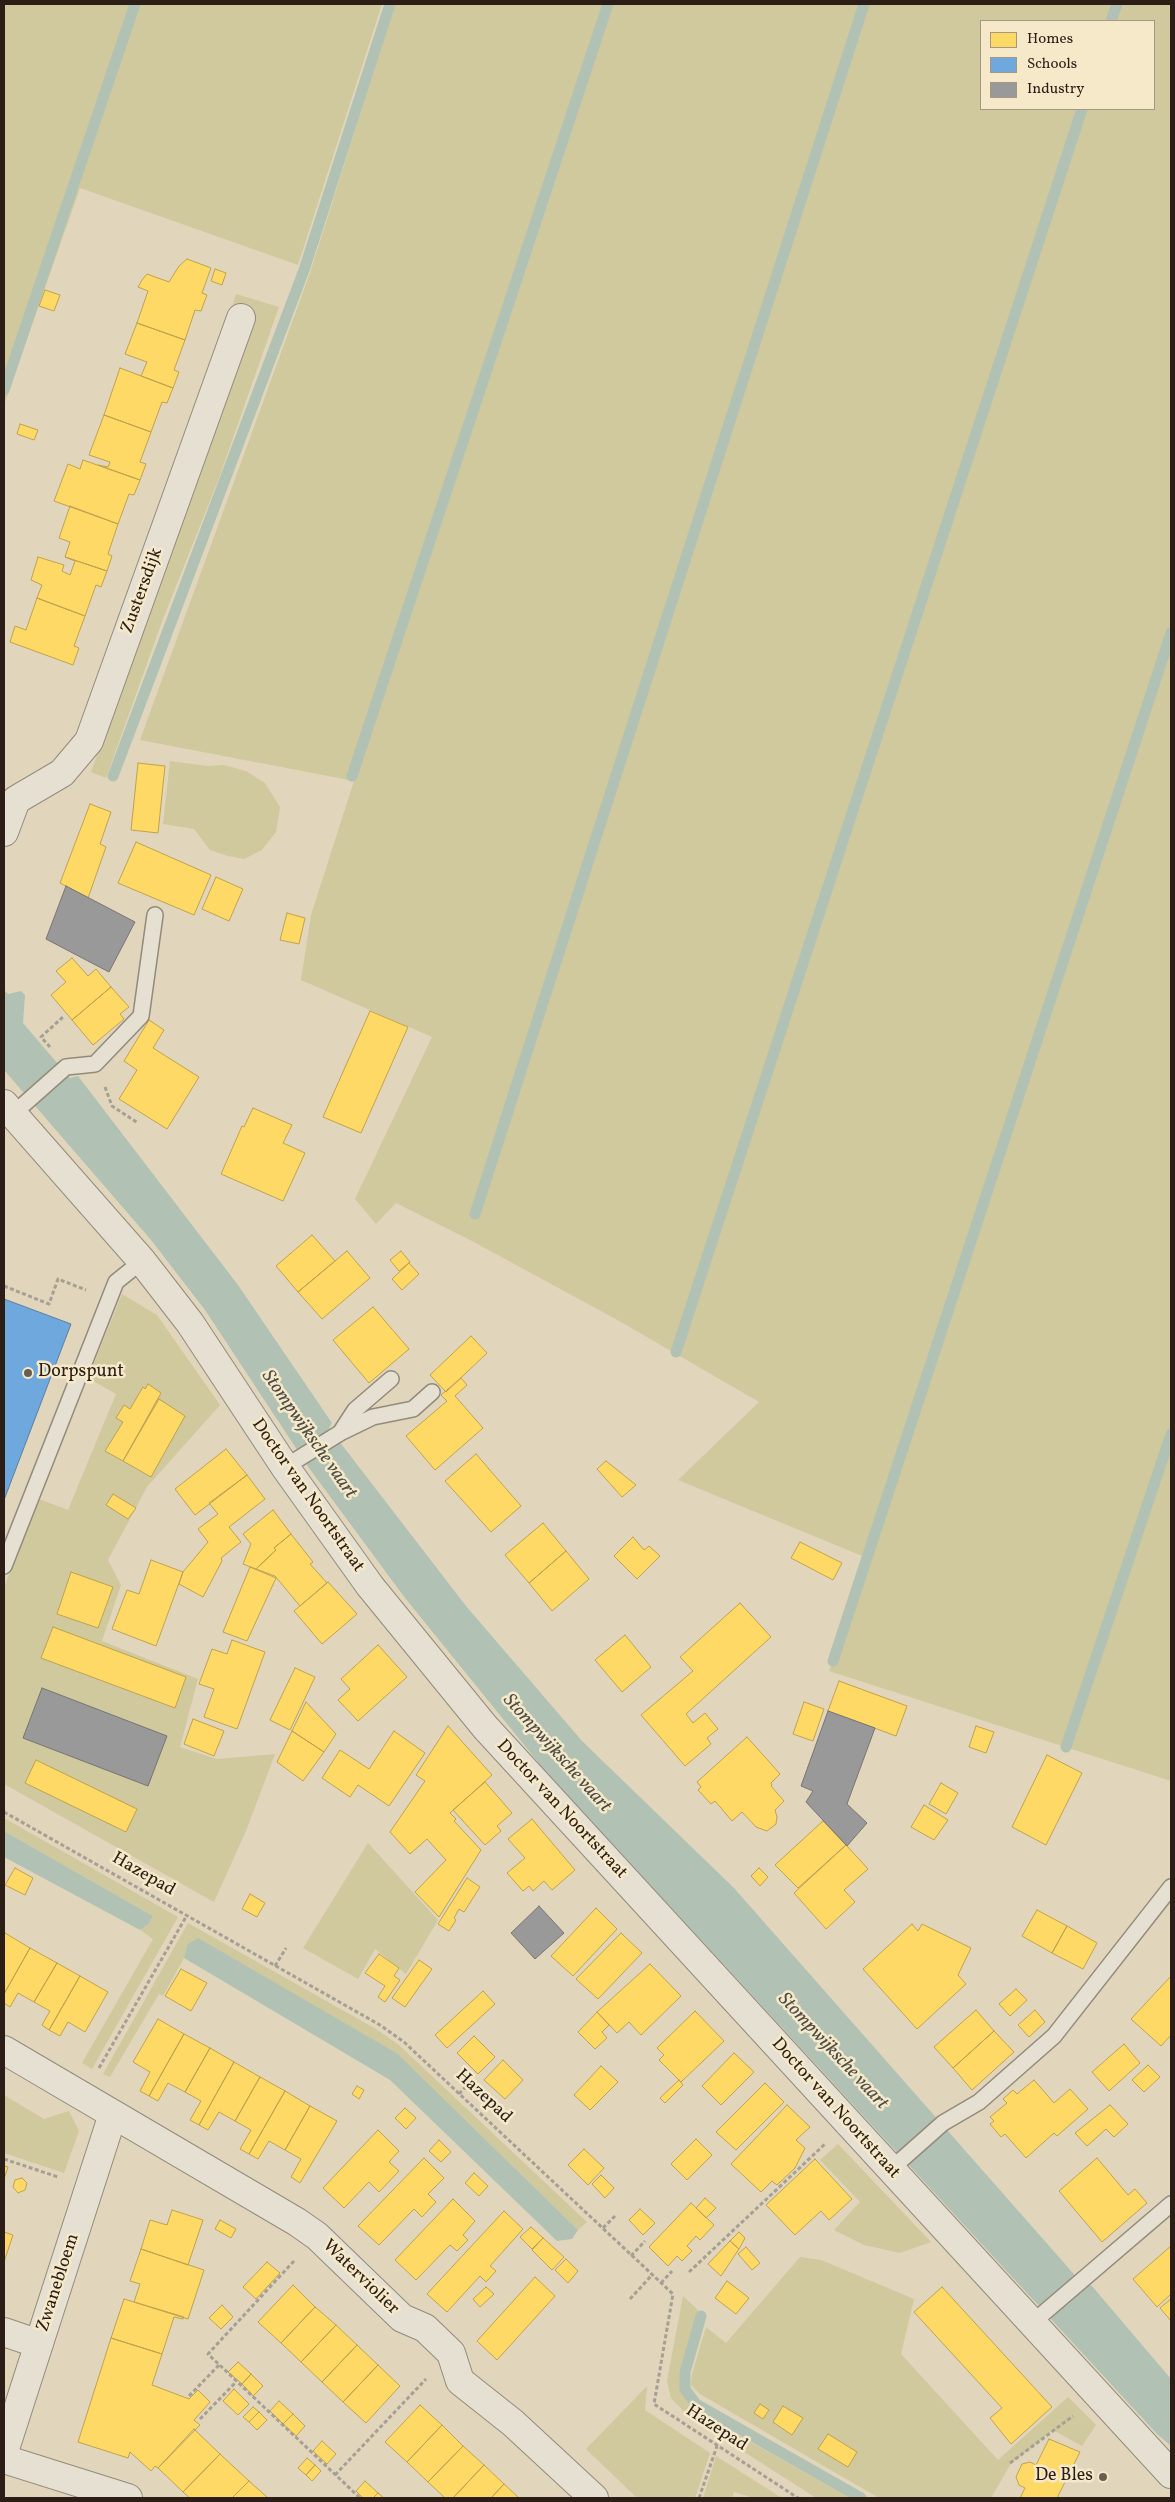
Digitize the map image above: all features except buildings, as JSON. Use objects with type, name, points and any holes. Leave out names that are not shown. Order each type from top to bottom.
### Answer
[{"type":"street","name":"Zustersdijk","points":[[4,832],[16,800],[62,773],[89,741],[241,318]]},
{"type":"street","name":"Doctor van Noortstraat","points":[[14,1107],[142,1261],[190,1323],[291,1463],[370,1586],[485,1727],[847,2123],[896,2165],[1037,2318],[1100,2396],[1171,2474]]},
{"type":"street","name":"Waterviolier","points":[[4,2050],[297,2222],[317,2236],[402,2318],[425,2328],[451,2353],[460,2381],[514,2424],[594,2498]]},
{"type":"street","name":"Zwanebloem","points":[[4,2452],[113,2114]]},
{"type":"street","points":[[4,2332],[39,2344]]},
{"type":"street","points":[[4,2459],[128,2498]]},
{"type":"lane","points":[[14,1107],[66,1067],[95,1064],[141,1016],[155,914]]},
{"type":"lane","points":[[4,1566],[116,1282],[142,1261]]},
{"type":"lane","points":[[340,1433],[355,1410],[390,1379]]},
{"type":"lane","points":[[291,1463],[340,1433],[373,1417],[413,1409],[432,1392]]},
{"type":"lane","points":[[896,2165],[943,2123],[979,2102],[1054,2036],[1171,1887]]},
{"type":"lane","points":[[1037,2318],[1090,2275],[1171,2204]]},
{"type":"path","points":[[64,1016],[41,1036],[66,1067]]},
{"type":"path","points":[[95,1064],[112,1106],[138,1123]]},
{"type":"path","points":[[4,1286],[49,1304],[58,1279],[109,1300]]},
{"type":"path","name":"Hazepad","points":[[4,1812],[187,1915],[404,2042],[673,2294],[654,2404],[798,2498]]},
{"type":"path","points":[[83,2096],[187,1915]]},
{"type":"path","points":[[275,1966],[286,1948]]},
{"type":"path","points":[[459,2094],[472,2080]]},
{"type":"path","points":[[690,2272],[847,2123]]},
{"type":"path","points":[[4,2159],[90,2188]]},
{"type":"path","points":[[602,2228],[616,2215]]},
{"type":"path","points":[[317,2236],[208,2354],[360,2498]]},
{"type":"path","points":[[631,2256],[645,2241]]},
{"type":"path","points":[[661,2283],[672,2271]]},
{"type":"path","points":[[630,2299],[652,2275]]},
{"type":"path","points":[[334,2475],[451,2353]]},
{"type":"path","points":[[189,2396],[219,2365]]},
{"type":"path","points":[[200,2419],[236,2382]]},
{"type":"path","points":[[1010,2463],[1100,2396]]},
{"type":"path","points":[[699,2498],[717,2446]]},
{"type":"shaded area","points":[[4,4],[382,4],[298,265],[80,188],[4,405]]},
{"type":"shaded area","points":[[395,4],[1171,4],[1171,1781],[829,1671],[867,1558],[678,1480],[759,1402],[621,1322],[472,1241],[396,1203],[376,1224],[355,1199],[432,1037],[301,980],[311,915],[354,781],[140,740],[310,273]]},
{"type":"shaded area","points":[[236,294],[279,307],[219,478],[163,619],[106,778],[91,772],[255,316],[232,307]]},
{"type":"shaded area","points":[[170,761],[207,766],[224,765],[246,771],[265,783],[280,807],[276,832],[262,850],[244,859],[228,856],[210,850],[194,829],[163,824]]},
{"type":"shaded area","points":[[122,1294],[157,1315],[220,1405],[147,1487],[108,1560],[121,1585],[102,1641],[198,1679],[180,1747],[217,1759],[275,1754],[246,1831],[214,1902],[4,1784],[4,1587],[39,1499],[68,1510],[116,1394],[88,1378]]},
{"type":"shaded area","points":[[4,1818],[178,1917],[92,2069],[82,2063],[153,1939],[140,1930],[149,1924],[153,1916],[4,1831]]},
{"type":"shaded area","points":[[368,1843],[438,1920],[406,1974],[375,1949],[358,1979],[303,1948]]},
{"type":"shaded area","points":[[188,1923],[376,2029],[399,2045],[587,2222],[578,2230],[398,2054],[187,1945],[184,1958],[163,1996],[159,1994],[110,2077],[103,2074]]},
{"type":"shaded area","points":[[4,2095],[44,2119],[69,2111],[79,2131],[64,2173],[4,2153]]},
{"type":"shaded area","points":[[838,2144],[931,2242],[900,2253],[864,2245],[834,2230],[860,2202],[820,2160]]},
{"type":"shaded area","points":[[800,2257],[821,2260],[914,2299],[901,2354],[998,2460],[1068,2397],[1096,2425],[1082,2446],[1053,2430],[1010,2465],[991,2498],[879,2498],[700,2394],[691,2385],[692,2374],[706,2327],[726,2343]]},
{"type":"shaded area","points":[[683,2296],[700,2312],[696,2317],[681,2370],[681,2391],[699,2413],[850,2498],[816,2498],[688,2416],[671,2398],[667,2381]]},
{"type":"shaded area","points":[[647,2386],[645,2410],[710,2453],[695,2498],[637,2498],[586,2449]]},
{"type":"shaded area","points":[[716,2456],[782,2498],[754,2498],[734,2492],[732,2498],[703,2498]]},
{"type":"water","name":"Stompwijksche vaart","points":[[4,990],[8,994],[21,991],[25,995],[23,1023],[70,1078],[78,1076],[238,1285],[332,1423],[329,1428],[466,1606],[582,1741],[734,1888],[1080,2281],[1092,2286],[1171,2379],[1171,2446],[1157,2434],[546,1772],[405,1598],[309,1468],[205,1310],[151,1240],[4,1070]]},
{"type":"water","points":[[4,1831],[153,1916],[149,1924],[140,1930],[4,1857]]},
{"type":"water","points":[[198,1938],[398,2054],[578,2230],[572,2239],[557,2241],[390,2080],[184,1958],[187,1945]]},
{"type":"waterway","points":[[4,390],[135,4]]},
{"type":"waterway","points":[[113,776],[304,270],[390,4]]},
{"type":"waterway","points":[[352,776],[608,4]]},
{"type":"waterway","points":[[475,1214],[864,4]]},
{"type":"waterway","points":[[1111,20],[1117,4]]},
{"type":"waterway","points":[[676,1352],[1082,110]]},
{"type":"waterway","points":[[833,1661],[1171,633]]},
{"type":"waterway","points":[[1066,1747],[1171,1434]]},
{"type":"waterway","points":[[701,2316],[685,2372],[685,2389],[696,2404],[861,2498]]},
{"type":"place","name":"Dorpspunt","points":[[28,1373]]},
{"type":"place","name":"De Bles","points":[[1103,2477]]}]
